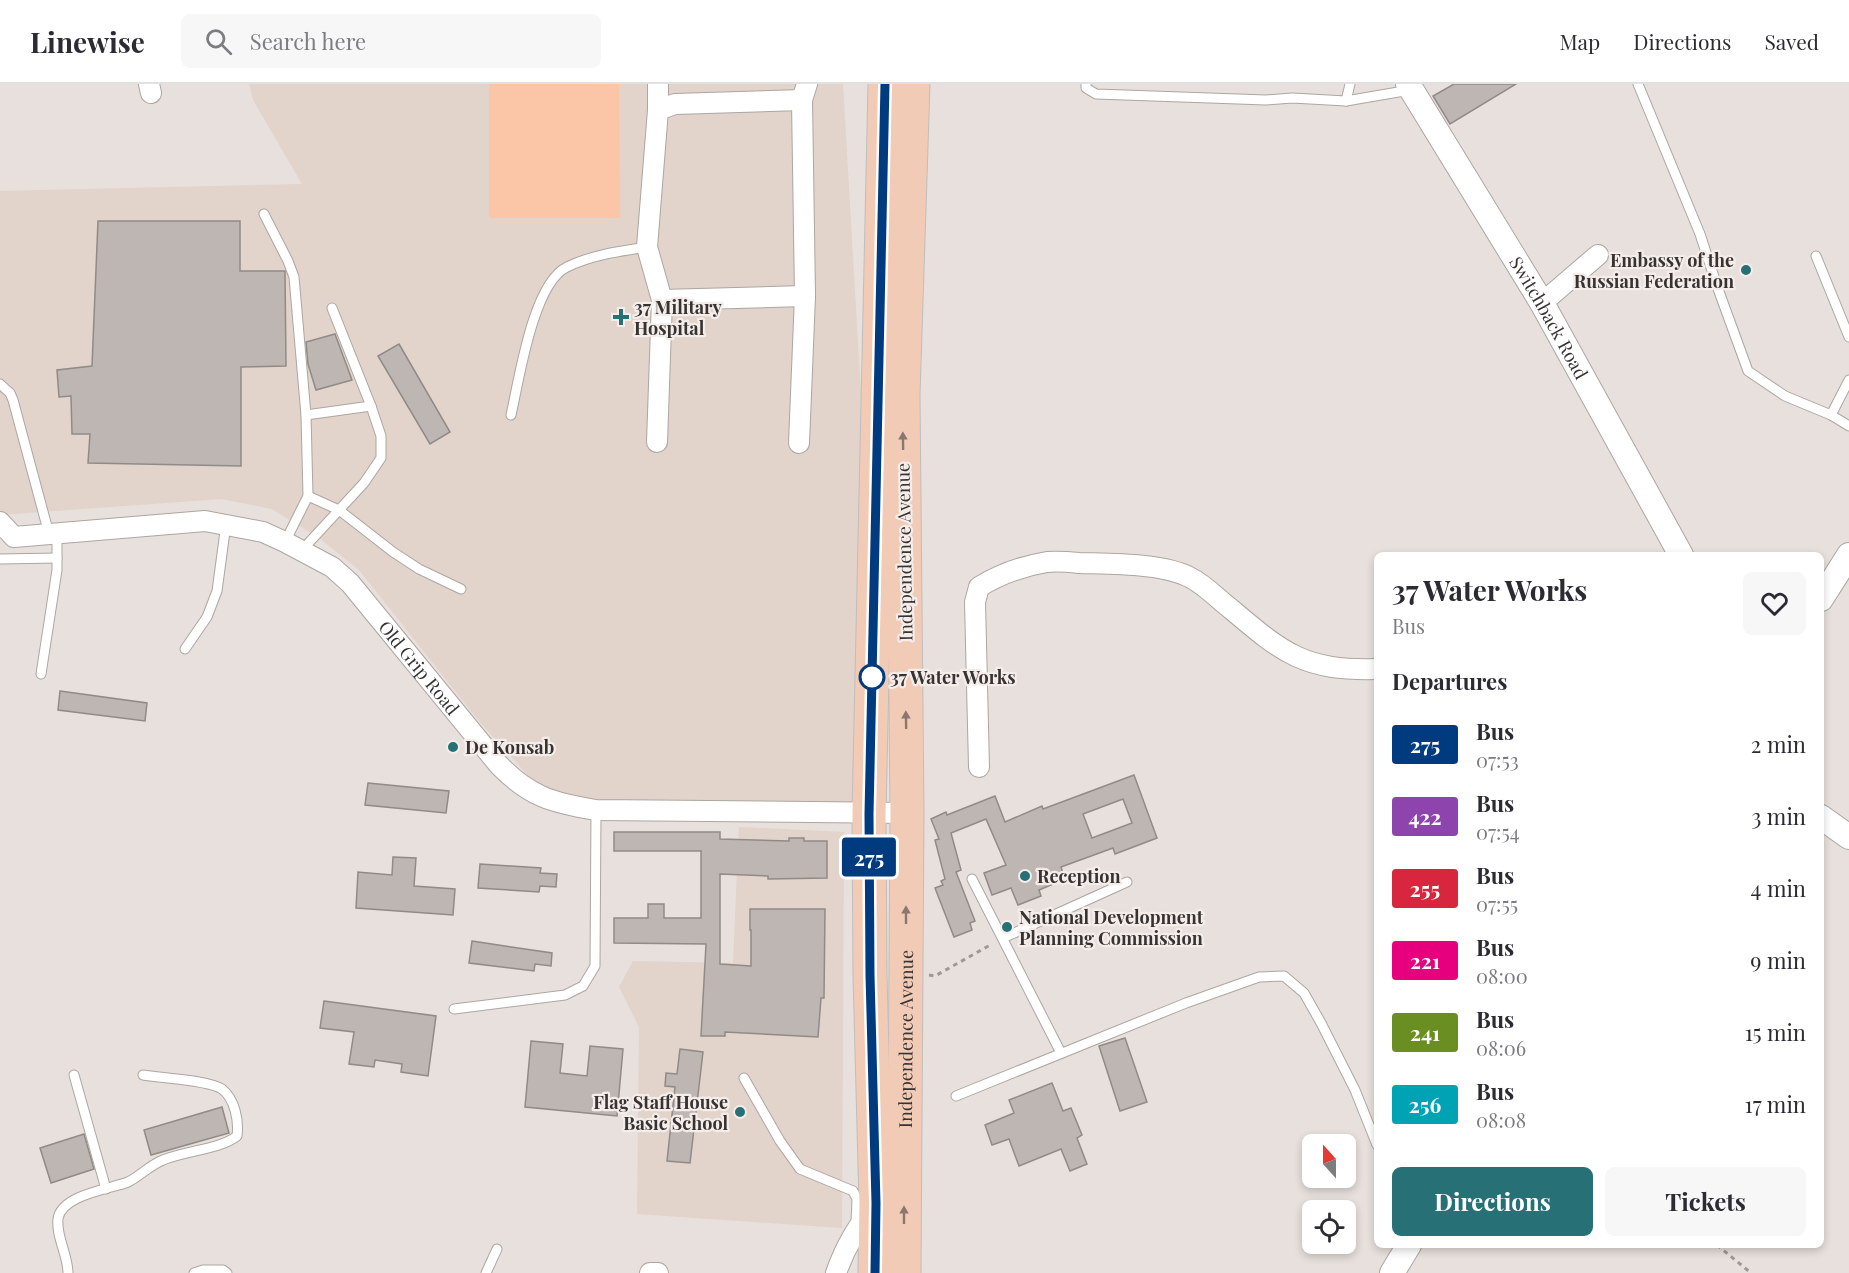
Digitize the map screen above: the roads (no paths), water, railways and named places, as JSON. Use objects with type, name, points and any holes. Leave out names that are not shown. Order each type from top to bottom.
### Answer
[{"type":"highway","name":"Independence Avenue","points":[[875,1273],[876,1203],[870,975],[869,814],[885,84]]},
{"type":"highway","name":"Independence Avenue","points":[[904,1273],[907,813],[903,395],[913,84]]},
{"type":"street","points":[[657,442],[662,300],[647,247],[658,84]]},
{"type":"street","name":"Switchback Road","points":[[1410,87],[1542,303],[1679,552]]},
{"type":"street","points":[[658,110],[675,104],[805,92],[805,296],[799,443]]},
{"type":"street","points":[[1542,303],[1598,255]]},
{"type":"street","points":[[662,300],[805,296]]},
{"type":"street","name":"Old Grip Road","points":[[5,531],[53,534],[205,521],[263,532],[294,546],[332,567],[350,583],[499,765],[516,782],[541,796],[564,805],[596,810],[907,813]]},
{"type":"street","points":[[1824,594],[1849,555]]},
{"type":"street","points":[[979,767],[975,602],[979,587],[993,578],[1019,568],[1049,562],[1119,564],[1167,570],[1192,578],[1268,641],[1298,659],[1341,669],[1374,669]]},
{"type":"street","points":[[836,1273],[856,1228],[876,1203]]},
{"type":"street","points":[[1392,1273],[1407,1248]]},
{"type":"street","points":[[650,1273],[658,1273]]},
{"type":"lane","points":[[1086,84],[1086,88],[1096,94],[1346,101],[1410,87]]},
{"type":"lane","points":[[1346,101],[1350,84]]},
{"type":"lane","points":[[1638,84],[1700,234],[1748,371],[1785,396],[1831,415],[1849,426]]},
{"type":"lane","points":[[264,214],[294,277],[306,415],[308,496],[294,546]]},
{"type":"lane","points":[[511,415],[530,330],[545,290],[565,267],[610,253],[647,247]]},
{"type":"lane","points":[[1816,256],[1849,337]]},
{"type":"lane","points":[[294,546],[339,510],[364,483],[381,458],[381,436],[332,308]]},
{"type":"lane","points":[[1831,415],[1849,380]]},
{"type":"lane","points":[[0,384],[10,393],[13,400],[53,534],[57,558],[41,674]]},
{"type":"lane","points":[[306,415],[371,406]]},
{"type":"lane","points":[[308,496],[339,510],[419,569],[460,589]]},
{"type":"lane","points":[[185,649],[207,617],[217,591],[226,524]]},
{"type":"lane","points":[[0,559],[57,558]]},
{"type":"lane","points":[[454,1009],[565,995],[582,986],[595,966],[596,810]]},
{"type":"lane","points":[[972,879],[1061,1053]]},
{"type":"lane","points":[[1003,938],[1127,882]]},
{"type":"lane","points":[[956,1096],[1186,1003],[1259,977],[1284,976],[1304,993],[1321,1023],[1354,1090],[1374,1138]]},
{"type":"lane","points":[[74,1075],[106,1189]]},
{"type":"lane","points":[[68,1273],[58,1218],[64,1206],[82,1195],[130,1181],[161,1161],[189,1151],[230,1142],[237,1136],[238,1125],[231,1099],[221,1089],[210,1084],[143,1076]]},
{"type":"lane","points":[[744,1078],[780,1141],[800,1169],[853,1191],[857,1199],[856,1228]]},
{"type":"lane","points":[[486,1273],[497,1249]]},
{"type":"lane","points":[[194,1273],[204,1270],[223,1270],[226,1273]]},
{"type":"place","name":"Embassy of the Russian Federation","points":[[1746,270]]},
{"type":"place","name":"37 Military Hospital","points":[[621,317]]},
{"type":"place","name":"37 Water Works","points":[[872,677]]},
{"type":"place","name":"De Konsab","points":[[453,747]]},
{"type":"place","name":"Reception","points":[[1025,876]]},
{"type":"place","name":"National Development Planning Commission","points":[[1007,927]]},
{"type":"place","name":"Flag Staff House Basic School","points":[[740,1112]]}]
